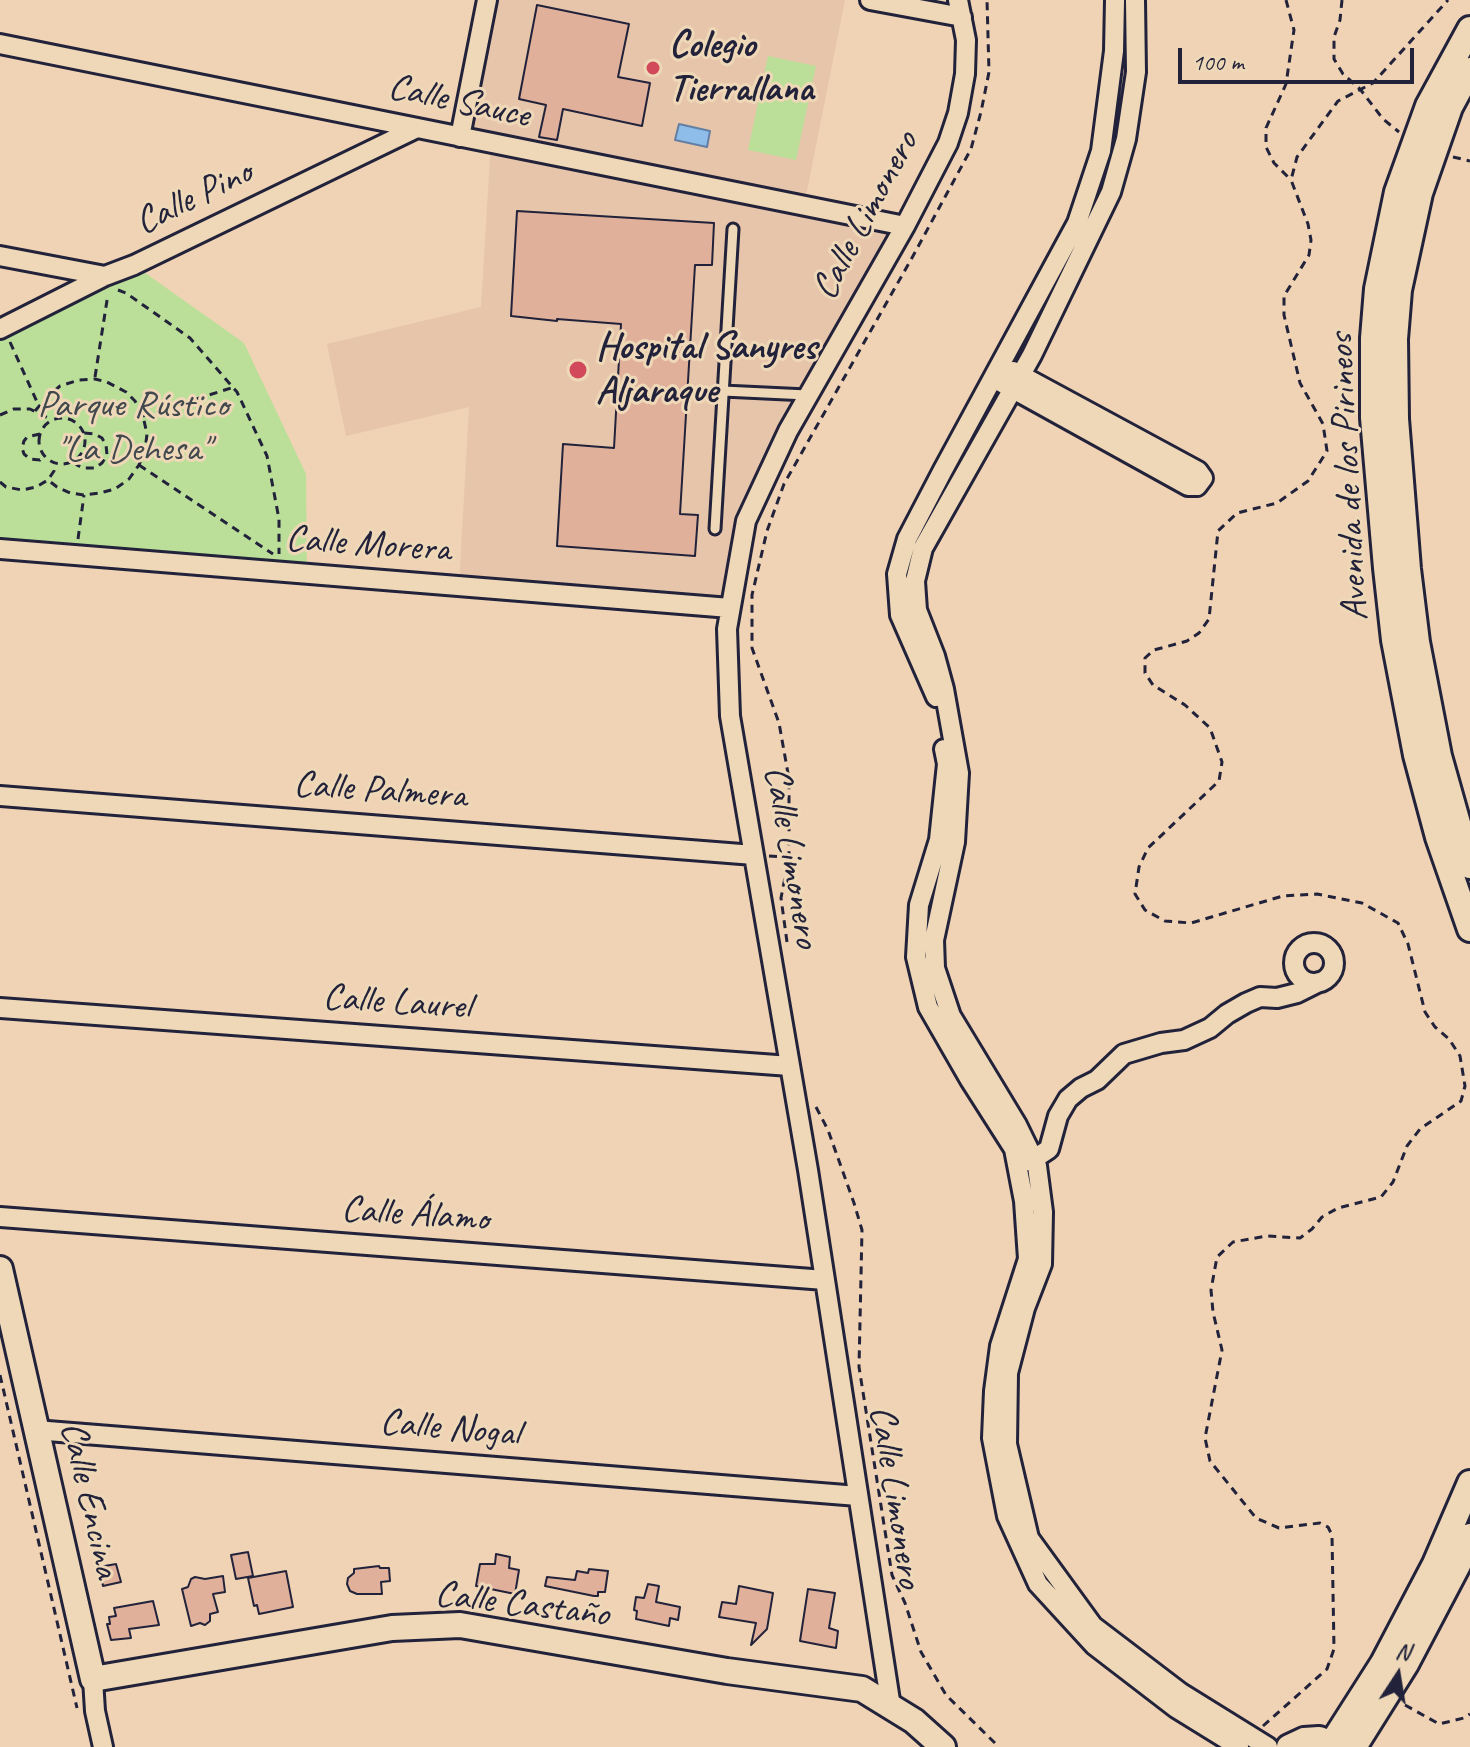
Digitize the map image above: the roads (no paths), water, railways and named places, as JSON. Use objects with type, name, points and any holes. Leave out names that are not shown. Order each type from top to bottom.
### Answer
[{"type":"street","points":[[460,137],[487,0]]},
{"type":"street","points":[[870,0],[960,9]]},
{"type":"street","points":[[1115,0],[1114,51],[1101,151],[1077,223],[907,539],[897,574],[900,615],[935,693],[947,764],[939,840],[919,905],[916,957],[928,1007],[970,1080],[1014,1149],[1025,1162],[1037,1166],[1043,1212],[1042,1264],[1025,1308],[1008,1373],[1007,1444],[1029,1538],[1093,1626],[1181,1693],[1263,1740]]},
{"type":"street","points":[[1135,0],[1136,72],[1126,139],[1111,192],[1016,382],[923,548],[915,581],[917,610],[944,689],[959,773],[955,842],[934,940],[935,968],[951,1016],[1017,1125],[1025,1162],[1028,1259],[1000,1346],[994,1391],[992,1438],[1007,1516],[1038,1584],[1094,1645],[1176,1708],[1239,1747]]},
{"type":"street","name":"Calle Limonero","points":[[891,1707],[825,1280],[730,716],[727,629],[746,521],[788,431],[905,226],[948,143],[958,113],[965,74],[966,40],[960,9]]},
{"type":"street","name":"Avenida de los Pirineos","points":[[1470,29],[1428,106],[1397,192],[1377,289],[1373,338],[1373,418],[1394,640],[1416,755],[1438,837],[1470,929]]},
{"type":"street","name":"Calle Sauce","points":[[0,44],[905,226]]},
{"type":"street","name":"Avenida de los Pirineos","points":[[1470,70],[1450,107],[1420,193],[1399,290],[1395,355],[1396,419],[1417,642],[1439,756],[1470,866]]},
{"type":"street","name":"Calle Pino","points":[[2,328],[417,128]]},
{"type":"street","points":[[0,256],[105,276]]},
{"type":"street","points":[[997,371],[1188,486],[1197,486],[1203,478],[1198,471],[1016,382]]},
{"type":"street","name":"Calle Morera","points":[[0,549],[730,608]]},
{"type":"street","name":"Calle Palmera","points":[[0,796],[754,855]]},
{"type":"street","points":[[1025,1162],[1049,1149],[1058,1116],[1068,1099],[1097,1080],[1124,1054],[1184,1040],[1210,1028],[1246,1003],[1260,997],[1277,998],[1297,993],[1319,982]]},
{"type":"street","name":"Calle Laurel","points":[[0,1008],[790,1066]]},
{"type":"street","name":"Calle Álamo","points":[[0,1217],[825,1280]]},
{"type":"street","name":"Calle Encina","points":[[0,1269],[93,1679],[95,1711],[103,1747]]},
{"type":"street","name":"Calle Nogal","points":[[35,1430],[858,1496]]},
{"type":"street","points":[[1342,1746],[1435,1564],[1470,1483]]},
{"type":"street","points":[[1342,1746],[1387,1695],[1458,1565],[1470,1536]]},
{"type":"street","name":"Calle Castaño","points":[[93,1679],[392,1628],[460,1625],[727,1671],[862,1689],[891,1707]]},
{"type":"street","points":[[891,1707],[914,1721],[943,1747]]},
{"type":"street","points":[[1289,1747],[1304,1740],[1319,1739],[1342,1746]]},
{"type":"lane","points":[[715,529],[733,229]]},
{"type":"lane","points":[[723,391],[809,396]]},
{"type":"water","points":[[679,124],[710,131],[707,147],[675,140]]},
{"type":"place","name":"Colegio Tierrallana","points":[[653,68]]},
{"type":"place","name":"Hospital Sanyres Aljaraque","points":[[578,370]]},
{"type":"park label","name":"Parque Rústico \"La Dehesa\"","points":[[133,428]]}]
